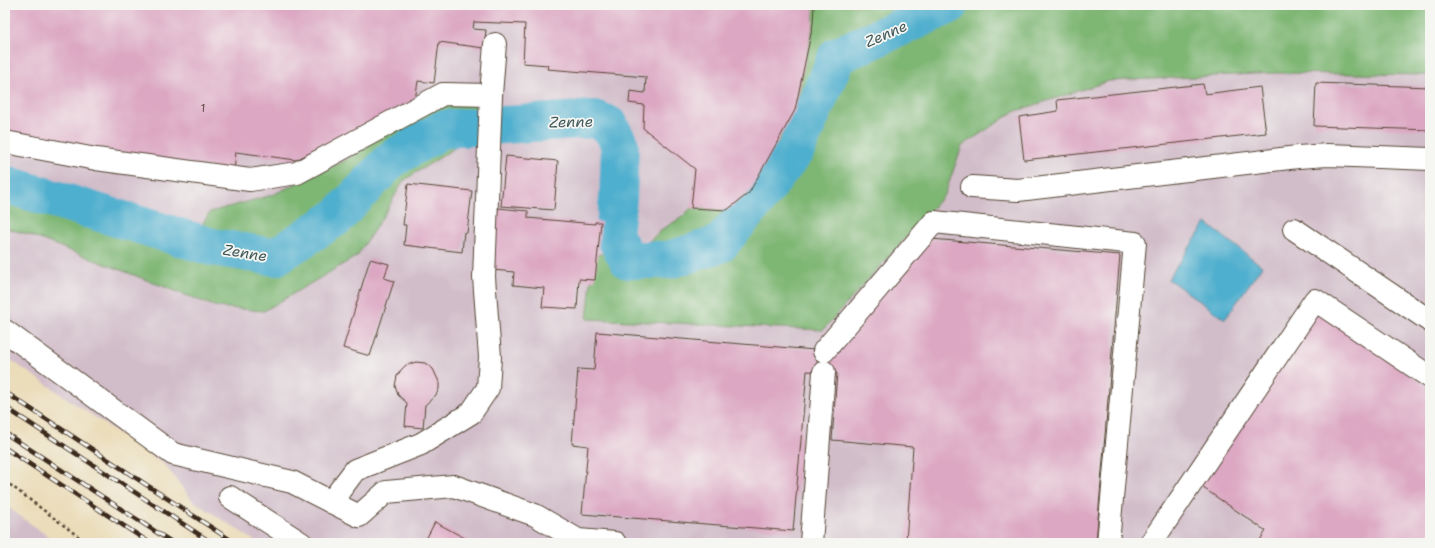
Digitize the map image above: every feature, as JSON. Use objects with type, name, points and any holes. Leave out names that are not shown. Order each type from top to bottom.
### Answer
[{"type":"street","points":[[331,502],[355,470],[422,444],[471,413],[488,388],[490,357],[484,277],[491,95],[495,44]]},
{"type":"street","points":[[5,142],[96,159],[250,180],[297,173],[443,94],[491,95]]},
{"type":"street","points":[[972,187],[1018,190],[1298,157],[1328,155],[1430,160]]},
{"type":"street","points":[[824,351],[934,222],[1136,243],[1108,543]]},
{"type":"street","points":[[1294,229],[1430,321]]},
{"type":"street","points":[[1151,543],[1315,300],[1430,377]]},
{"type":"street","points":[[5,331],[173,454],[292,482],[359,516],[386,492],[454,486],[535,515],[578,540],[615,543]]},
{"type":"street","points":[[811,543],[824,372]]},
{"type":"street","points":[[230,497],[301,543]]},
{"type":"path","points":[[5,481],[87,543]]},
{"type":"shaded area","points":[[5,5],[814,5],[813,24],[795,110],[749,193],[727,210],[691,208],[681,218],[664,228],[647,243],[594,256],[587,319],[945,194],[962,146],[1013,112],[1109,81],[1276,73],[1430,75],[1430,543],[258,543],[192,500],[165,465],[5,356]]},
{"type":"shaded area","points":[[5,505],[57,543],[5,543]]},
{"type":"green space","points":[[814,5],[1430,5],[1430,75],[1276,73],[1109,81],[1013,112],[962,146],[945,194],[823,330],[587,319],[594,256],[647,243],[664,228],[681,218],[691,208],[727,210],[749,193],[795,110],[813,24]]},
{"type":"green space","points":[[476,97],[478,133],[403,181],[387,210],[357,256],[264,311],[217,307],[27,234],[5,228],[5,197],[44,202],[194,237],[210,212],[272,195],[344,161],[414,115]]},
{"type":"water","points":[[1206,223],[1262,266],[1225,319],[1168,279]]},
{"type":"building","points":[[5,5],[814,5],[813,24],[795,110],[749,193],[727,210],[691,208],[695,169],[643,128],[644,105],[629,103],[630,91],[645,93],[646,77],[547,69],[548,65],[523,63],[525,24],[474,22],[473,29],[486,30],[484,48],[439,42],[434,83],[418,81],[415,100],[296,160],[236,152],[234,171],[5,133]]},
{"type":"building","points":[[1316,83],[1430,87],[1430,130],[1314,126]]},
{"type":"building","points":[[1203,84],[1205,94],[1260,87],[1266,133],[1024,160],[1019,117],[1058,111],[1057,100]]},
{"type":"building","points":[[506,156],[558,161],[554,210],[501,206]]},
{"type":"building","points":[[408,184],[472,191],[467,233],[464,232],[462,252],[404,245],[406,225],[403,225]]},
{"type":"building","points":[[498,208],[528,211],[528,218],[595,224],[595,222],[601,222],[595,280],[579,279],[577,309],[542,307],[544,288],[513,285],[514,272],[493,270]]},
{"type":"building","points":[[931,239],[1120,255],[1096,543],[933,543],[906,541],[913,447],[832,440],[837,373],[807,371],[793,531],[582,514],[588,446],[572,444],[578,369],[594,370],[597,332],[839,352],[840,345]]},
{"type":"building","points":[[370,259],[389,264],[384,278],[394,281],[370,356],[343,348]]},
{"type":"building","points":[[1317,312],[1430,389],[1430,543],[1258,543],[1266,531],[1199,485]]},
{"type":"building","points":[[416,362],[425,363],[433,369],[439,382],[439,389],[436,395],[425,405],[423,428],[405,426],[407,403],[398,395],[395,386],[397,376],[401,370],[406,365]]},
{"type":"building","points":[[435,522],[474,543],[424,543]]},
{"type":"waterway","name":"Zenne","points":[[5,184],[212,247],[275,257],[337,217],[392,159],[443,129],[594,119],[609,125],[620,145],[618,199],[614,235],[628,260],[669,260],[720,244],[756,202],[796,150],[837,56],[950,5]]},
{"type":"railway","points":[[5,392],[235,543]]},
{"type":"railway","points":[[5,407],[212,543]]},
{"type":"railway","points":[[5,433],[173,543]]},
{"type":"railway","points":[[5,448],[150,543]]}]
